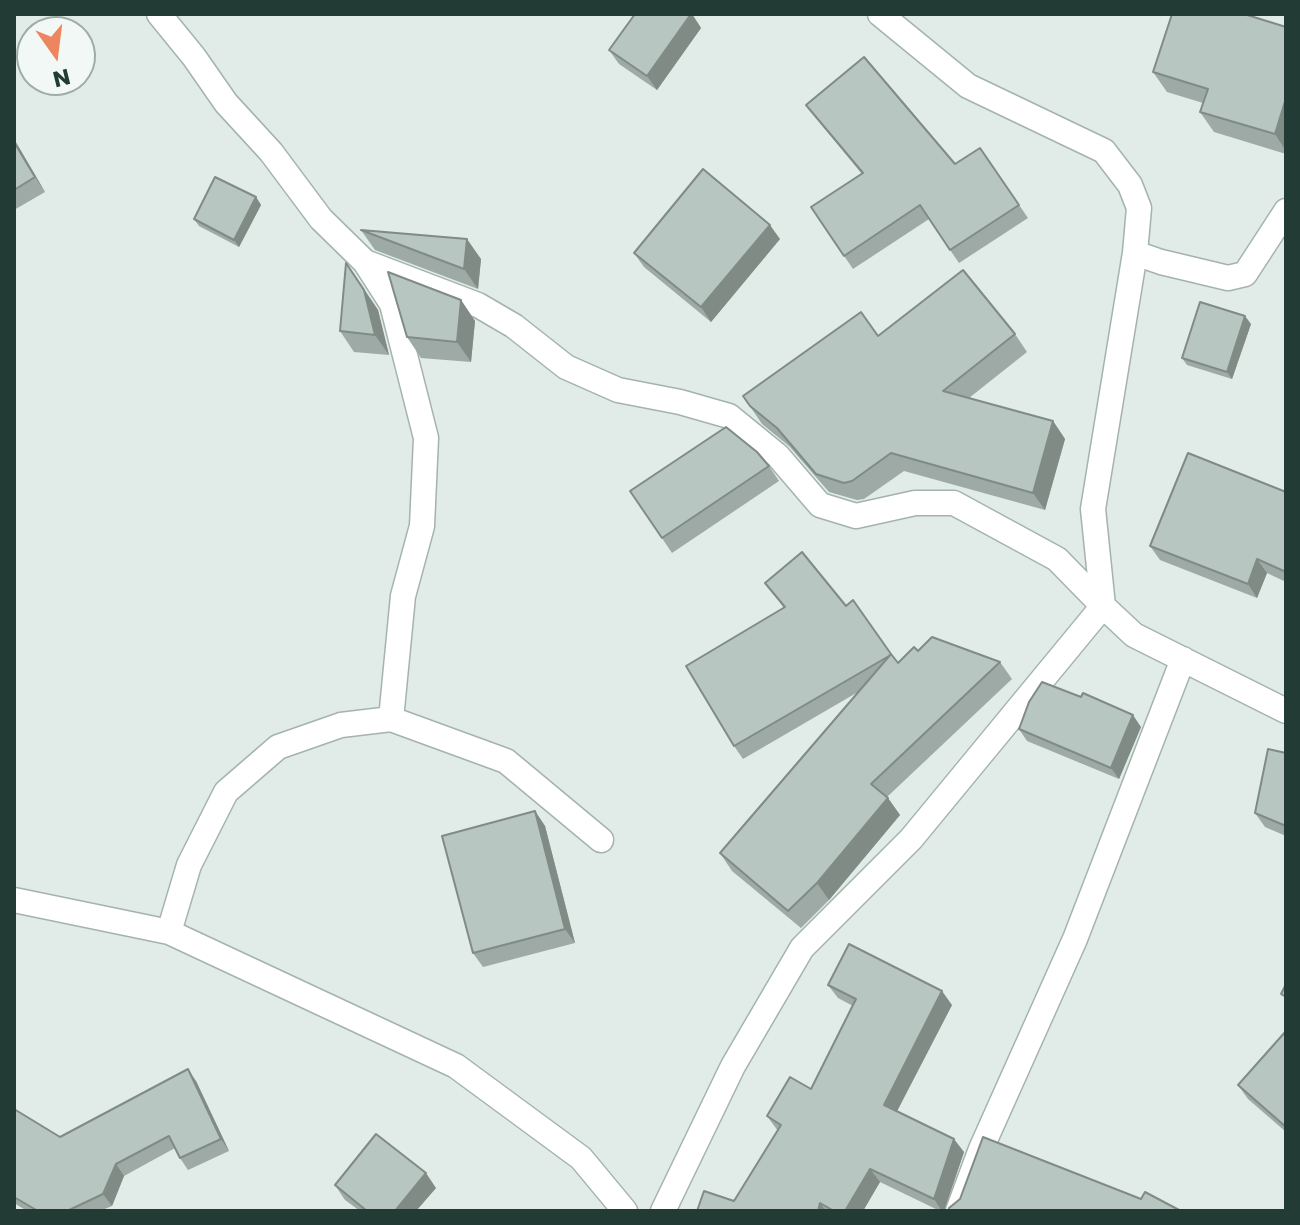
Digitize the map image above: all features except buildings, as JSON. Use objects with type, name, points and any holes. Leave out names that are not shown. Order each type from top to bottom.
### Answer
[{"type":"street","points":[[159,14],[226,103],[271,152],[321,219],[365,262],[392,304],[426,438],[422,526],[403,596],[391,719]]},
{"type":"street","points":[[663,1211],[733,1066],[802,948],[911,839],[1103,606],[1093,509],[1135,253],[1139,208],[1130,185],[1104,151],[968,86],[880,14]]},
{"type":"street","points":[[1135,253],[1228,278],[1245,274],[1286,211]]},
{"type":"street","points":[[365,262],[478,305],[514,326],[566,367],[618,390],[680,402],[729,416],[778,456],[820,505],[856,516],[915,503],[954,503],[1057,559],[1134,635],[1286,711]]},
{"type":"street","points":[[958,1211],[981,1149],[1075,939],[1183,659]]},
{"type":"street","points":[[169,932],[189,865],[226,792],[278,747],[341,725],[391,719],[506,761],[601,840]]},
{"type":"street","points":[[14,900],[169,932],[456,1066],[581,1158],[625,1211]]}]
